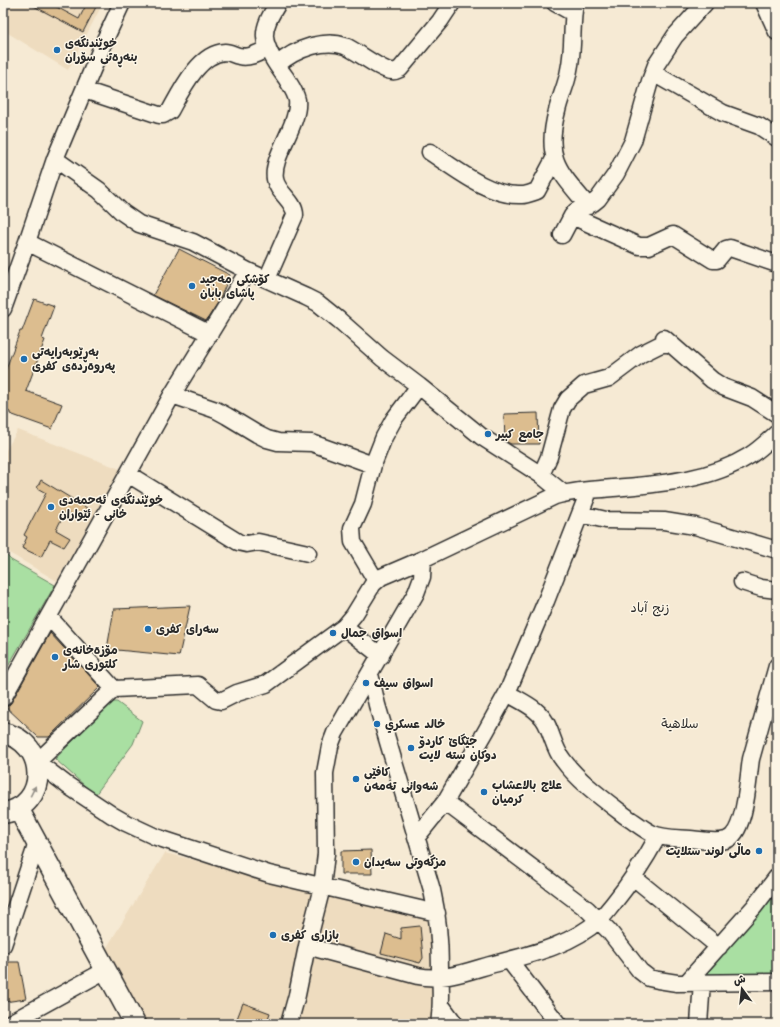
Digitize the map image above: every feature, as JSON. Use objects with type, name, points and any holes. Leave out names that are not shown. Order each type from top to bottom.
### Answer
[{"type":"main road","points":[[3,733],[15,737],[25,743],[37,762],[38,775],[36,788],[28,800],[10,811],[36,843],[135,1024]]},
{"type":"street","points":[[3,309],[55,159],[103,44],[122,3]]},
{"type":"street","points":[[267,279],[295,215],[294,207],[278,189],[275,178],[276,167],[296,114],[297,107],[293,88],[277,65],[268,48],[265,37],[267,25],[278,3]]},
{"type":"street","points":[[277,65],[287,56],[296,51],[314,45],[329,43],[352,49],[387,70],[398,70],[436,27],[452,3]]},
{"type":"street","points":[[555,3],[574,8],[570,67],[557,111],[552,136],[554,159],[561,174],[588,206]]},
{"type":"street","points":[[562,235],[576,211],[593,204],[602,195],[626,158],[639,123],[653,73],[675,36],[705,3]]},
{"type":"street","points":[[764,3],[777,32]]},
{"type":"street","points":[[84,90],[159,115],[163,115],[170,110],[195,71],[212,55],[227,52],[248,57],[268,48]]},
{"type":"street","points":[[653,73],[723,113],[759,126],[777,138]]},
{"type":"street","points":[[430,152],[483,186],[504,193],[523,195],[537,191],[554,159]]},
{"type":"street","points":[[55,159],[99,190],[123,213],[139,224],[193,242],[248,271],[318,303],[382,358],[482,437],[541,475],[563,493]]},
{"type":"street","points":[[572,216],[639,246],[649,246],[673,234],[713,260],[717,260],[726,249],[730,248],[777,264]]},
{"type":"street","points":[[27,242],[210,334]]},
{"type":"street","points":[[3,698],[172,395],[248,271]]},
{"type":"street","points":[[541,475],[549,457],[562,409],[568,399],[584,385],[609,378],[641,354],[666,340],[718,384],[752,398],[777,414]]},
{"type":"street","points":[[376,581],[353,542],[352,528],[363,504],[372,465],[379,446],[389,428],[419,386]]},
{"type":"street","points":[[172,395],[216,410],[267,439],[278,442],[312,443],[372,465]]},
{"type":"street","points":[[437,913],[276,876],[141,831],[89,800],[37,762],[114,689],[198,685],[216,700],[224,700],[271,680],[344,627],[354,615],[376,581],[563,493],[660,484],[707,474],[729,466],[747,457],[764,445],[777,433]]},
{"type":"street","points":[[128,474],[238,542],[244,544],[262,543],[308,552]]},
{"type":"street","points":[[416,838],[445,802],[507,693],[546,601],[588,490]]},
{"type":"street","points":[[580,514],[606,520],[664,521],[695,526],[777,550]]},
{"type":"street","points":[[289,1024],[322,887],[326,854],[324,787],[327,759],[335,733],[381,656],[418,589],[422,577],[423,559]]},
{"type":"street","points":[[742,582],[761,588],[777,590]]},
{"type":"street","points":[[48,617],[114,689]]},
{"type":"street","points":[[344,627],[381,656]]},
{"type":"street","points":[[507,693],[532,708],[544,719],[553,742],[562,759],[581,780],[643,828],[658,836],[720,841],[727,840],[734,835],[747,798],[751,759],[777,666]]},
{"type":"street","points":[[370,674],[377,704],[432,890],[437,913],[441,978],[439,1024]]},
{"type":"street","points":[[445,802],[574,899],[599,920],[640,971],[649,978],[667,982],[777,982]]},
{"type":"street","points":[[307,946],[418,976],[441,978],[509,960],[554,946],[582,932],[599,920],[633,877],[658,836]]},
{"type":"street","points":[[3,945],[36,843]]},
{"type":"street","points":[[633,877],[719,947]]},
{"type":"street","points":[[699,1024],[694,982],[719,947],[754,907],[777,877]]},
{"type":"street","points":[[509,960],[558,1024]]},
{"type":"street","points":[[8,1024],[106,970]]},
{"type":"street","points":[[441,1005],[454,1024]]},
{"type":"shaded area","name":"خوێندنگەی بنەڕەتی سۆران","points":[[3,3],[103,3],[68,70],[3,30]]},
{"type":"shaded area","name":"خوێندنگەی ئەحمەدی خانی - ئێواران","points":[[18,430],[120,469],[57,581],[11,554],[3,545],[3,455]]},
{"type":"shaded area","name":"بازاری کفری","points":[[165,853],[430,918],[448,1024],[141,1024],[104,952]]},
{"type":"green space","points":[[3,552],[11,560],[55,585],[3,675]]},
{"type":"green space","points":[[112,702],[117,702],[142,721],[133,744],[95,795],[55,759]]},
{"type":"green space","points":[[777,890],[777,977],[705,976],[765,906]]},
{"type":"building","points":[[28,3],[49,3],[79,19],[87,3],[98,3],[83,32]]},
{"type":"building","name":"کۆشکی مەجید پاشای بابان","points":[[179,249],[230,275],[219,301],[206,321],[153,295]]},
{"type":"building","name":"بەڕێوبەرایەتی پەروەردەی کفری","points":[[34,299],[54,306],[42,339],[45,340],[26,391],[62,404],[52,429],[10,414],[10,412],[3,409],[3,377]]},
{"type":"building","points":[[538,413],[539,444],[511,444],[505,441],[504,414]]},
{"type":"building","points":[[41,480],[87,508],[80,520],[65,512],[56,530],[70,538],[64,547],[50,540],[41,557],[22,548],[27,537],[24,535],[46,493],[37,488]]},
{"type":"building","name":"سەرای کفری","points":[[190,606],[179,656],[107,649],[114,609]]},
{"type":"building","name":"مۆزەخانەی کلتوری شار","points":[[50,633],[100,687],[49,737],[38,737],[6,707],[11,703]]},
{"type":"building","name":"مزگەوتی سەیدان","points":[[371,850],[372,874],[341,874],[341,851]]},
{"type":"building","points":[[420,926],[423,958],[420,963],[381,953],[386,934],[401,939],[401,928]]},
{"type":"building","points":[[3,962],[19,962],[26,999],[4,1002]]},
{"type":"building","points":[[243,1003],[270,1013],[266,1024],[235,1024]]},
{"type":"place","name":"خوێندنگەی بنەڕەتی سۆران","points":[[57,50]]},
{"type":"place","name":"کۆشکی مەجید پاشای بابان","points":[[192,286]]},
{"type":"place","name":"بەڕێوبەرایەتی پەروەردەی کفری","points":[[24,359]]},
{"type":"place","name":"جامع كبير","points":[[488,434]]},
{"type":"place","name":"خوێندنگەی ئەحمەدی خانی - ئێواران","points":[[51,507]]},
{"type":"place","name":"سەرای کفری","points":[[148,629]]},
{"type":"place","name":"اسواق جمال","points":[[333,633]]},
{"type":"place","name":"مۆزەخانەی کلتوری شار","points":[[55,657]]},
{"type":"place","name":"اسواق سيف","points":[[366,683]]},
{"type":"place","name":"خالد عسکري","points":[[377,724]]},
{"type":"place","name":"جێگاێ کاردۆ دوکان ستە لایت","points":[[411,748]]},
{"type":"place","name":"کافێی شەوانی تەمەن","points":[[356,779]]},
{"type":"place","name":"علاج بالاعشاب كرميان","points":[[484,792]]},
{"type":"place","name":"ماڵی لوند ستلایت","points":[[759,851]]},
{"type":"place","name":"مزگەوتی سەیدان","points":[[356,862]]},
{"type":"place","name":"بازاری کفری","points":[[273,935]]},
{"type":"district","name":"زنج آباد","points":[[650,608]]},
{"type":"district","name":"سلاهية","points":[[680,724]]}]
